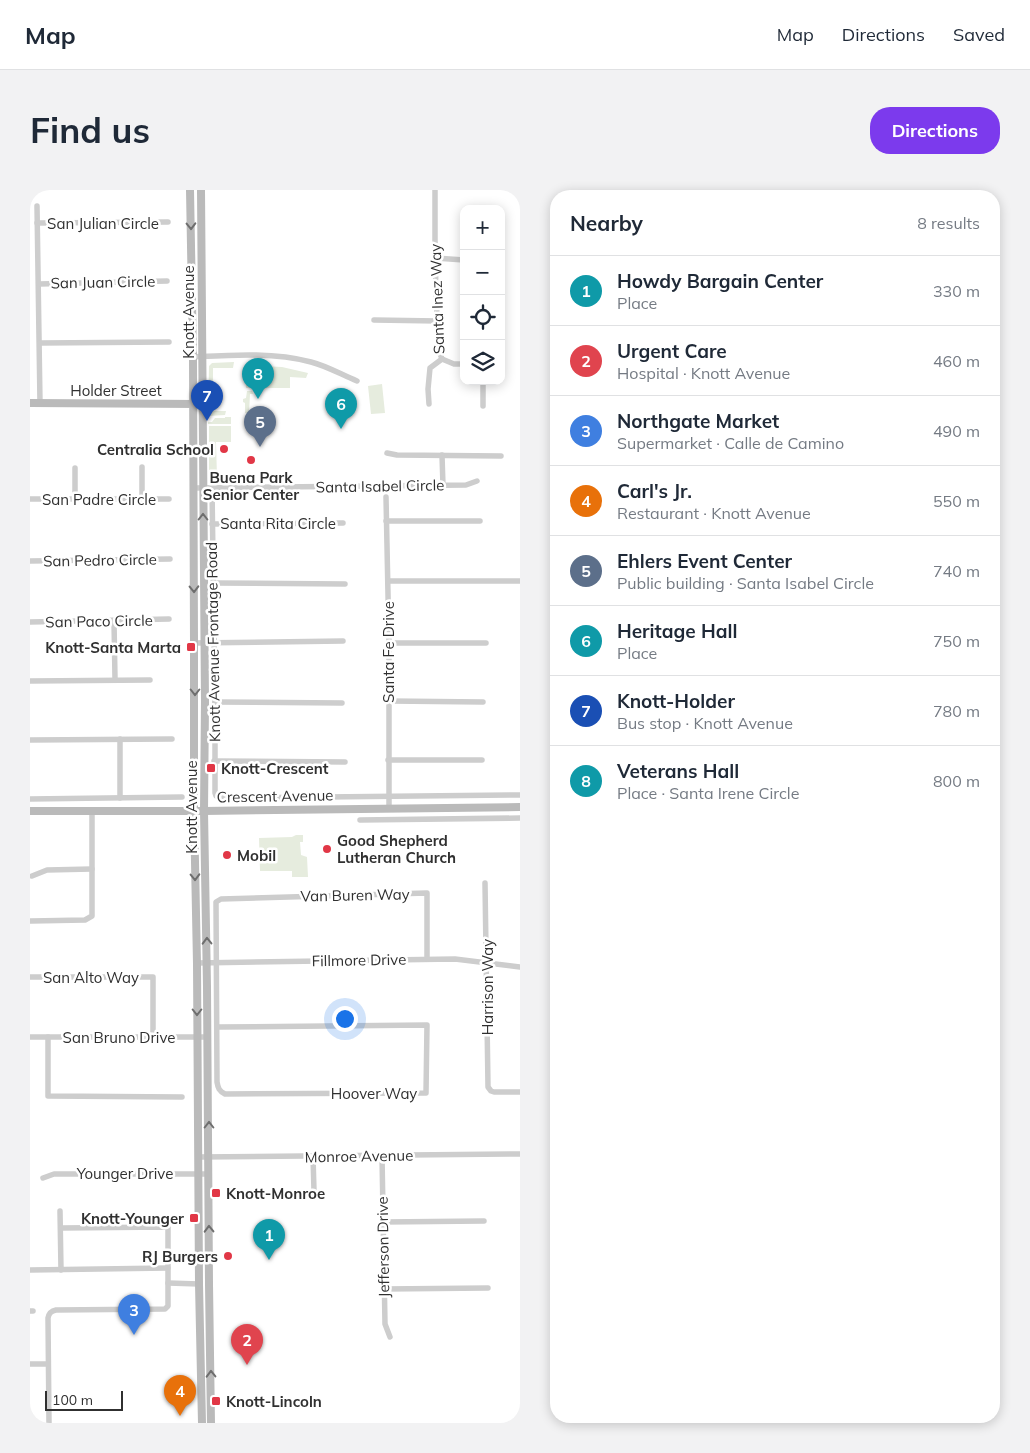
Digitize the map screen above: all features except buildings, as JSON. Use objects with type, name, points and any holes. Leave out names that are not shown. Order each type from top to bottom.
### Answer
[{"type":"main road","name":"Knott Avenue","points":[[190,190],[193,357],[194,811],[202,1423]]},
{"type":"main road","name":"Knott Avenue","points":[[201,190],[204,811],[211,1423]]},
{"type":"main road","name":"Holder Street","points":[[30,403],[202,404]]},
{"type":"main road","name":"Crescent Avenue","points":[[30,811],[520,807]]},
{"type":"main road","points":[[196,902],[206,902]]},
{"type":"main road","points":[[199,1284],[209,1284]]},
{"type":"street","name":"Santa Inez Way","points":[[430,404],[428,389],[430,368],[442,359],[438,348],[435,190]]},
{"type":"street","points":[[37,206],[40,403]]},
{"type":"street","name":"San Julian Circle","points":[[37,223],[168,222]]},
{"type":"street","points":[[435,258],[460,260]]},
{"type":"street","name":"San Juan Circle","points":[[39,284],[167,281]]},
{"type":"street","points":[[374,320],[438,321]]},
{"type":"street","points":[[40,343],[168,342]]},
{"type":"street","points":[[193,357],[291,358],[317,364],[357,382]]},
{"type":"street","points":[[442,359],[454,364],[460,364]]},
{"type":"street","points":[[483,385],[483,406]]},
{"type":"street","points":[[387,453],[397,455],[502,456]]},
{"type":"street","points":[[442,455],[443,486]]},
{"type":"street","points":[[142,467],[142,499]]},
{"type":"street","points":[[75,468],[75,498]]},
{"type":"street","name":"Santa Isabel Circle","points":[[193,488],[466,486],[477,481]]},
{"type":"street","name":"Knott Avenue Frontage Road","points":[[212,488],[214,761],[216,796]]},
{"type":"street","name":"Santa Fe Drive","points":[[386,497],[389,643],[389,808]]},
{"type":"street","name":"San Padre Circle","points":[[30,499],[169,499]]},
{"type":"street","points":[[386,521],[480,521]]},
{"type":"street","name":"Santa Rita Circle","points":[[212,524],[343,523]]},
{"type":"street","name":"San Pedro Circle","points":[[30,561],[170,559]]},
{"type":"street","points":[[388,581],[520,581]]},
{"type":"street","points":[[213,583],[345,584]]},
{"type":"street","name":"San Paco Circle","points":[[30,622],[169,619]]},
{"type":"street","points":[[114,621],[115,680]]},
{"type":"street","points":[[194,643],[343,641]]},
{"type":"street","points":[[389,643],[486,643]]},
{"type":"street","points":[[30,681],[150,680]]},
{"type":"street","points":[[389,701],[483,702]]},
{"type":"street","points":[[215,702],[342,702]]},
{"type":"street","points":[[120,739],[120,798]]},
{"type":"street","points":[[30,740],[172,739]]},
{"type":"street","points":[[388,760],[482,760]]},
{"type":"street","points":[[214,761],[345,762]]},
{"type":"street","name":"Crescent Avenue","points":[[216,796],[221,798],[520,795]]},
{"type":"street","points":[[30,799],[182,797]]},
{"type":"street","points":[[31,921],[85,920],[92,916],[92,810]]},
{"type":"street","points":[[360,820],[520,818]]},
{"type":"street","points":[[32,876],[47,870],[92,869]]},
{"type":"street","name":"Harrison Way","points":[[486,883],[487,1084],[490,1092],[520,1092]]},
{"type":"street","name":"Van Buren Way","points":[[216,962],[216,902],[221,898],[427,893],[427,959]]},
{"type":"street","name":"Fillmore Drive","points":[[197,963],[455,959],[520,967]]},
{"type":"street","points":[[216,962],[218,1027]]},
{"type":"street","name":"San Alto Way","points":[[30,977],[153,976],[152,1037]]},
{"type":"street","name":"Hoover Way","points":[[427,1025],[426,1093],[225,1094],[218,1089],[217,1082],[218,1027],[427,1025]]},
{"type":"street","name":"San Bruno Drive","points":[[30,1037],[208,1037]]},
{"type":"street","points":[[48,1037],[48,1096],[182,1097]]},
{"type":"street","name":"Monroe Avenue","points":[[198,1157],[520,1154]]},
{"type":"street","points":[[313,1156],[314,1191]]},
{"type":"street","name":"Jefferson Drive","points":[[382,1156],[384,1324],[390,1337]]},
{"type":"street","name":"Younger Drive","points":[[43,1178],[54,1174],[208,1174]]},
{"type":"street","points":[[60,1211],[61,1270]]},
{"type":"street","points":[[383,1222],[484,1221]]},
{"type":"street","points":[[49,1423],[48,1318],[52,1311],[167,1308],[168,1227],[61,1228]]},
{"type":"street","points":[[30,1270],[168,1268]]},
{"type":"street","points":[[168,1283],[199,1284]]},
{"type":"street","points":[[384,1289],[488,1288]]},
{"type":"street","points":[[30,1364],[48,1364]]},
{"type":"shaded area","points":[[234,362],[233,368],[213,368],[213,411],[226,411],[225,415],[208,416],[209,366],[212,363]]},
{"type":"shaded area","points":[[245,365],[282,367],[308,373],[306,378],[290,377],[290,388],[246,388]]},
{"type":"shaded area","points":[[382,384],[385,413],[371,414],[368,386]]},
{"type":"shaded area","points":[[247,391],[252,391],[253,394],[250,394],[249,413],[245,413],[243,399],[246,398]]},
{"type":"shaded area","points":[[231,417],[231,424],[208,424],[208,422],[212,422],[215,418]]},
{"type":"shaded area","points":[[209,426],[231,426],[231,442],[216,442],[217,477],[234,475],[234,478],[228,478],[227,481],[214,481],[209,477]]},
{"type":"shaded area","points":[[303,835],[303,842],[300,842],[301,855],[307,857],[308,877],[292,877],[292,871],[260,871],[259,838],[292,837]]},
{"type":"place","name":"Veterans Hall","points":[[258,399]]},
{"type":"place","name":"Knott-Holder","points":[[207,421]]},
{"type":"place","name":"Heritage Hall","points":[[341,429]]},
{"type":"place","name":"Ehlers Event Center","points":[[260,447]]},
{"type":"place","name":"Centralia School","points":[[224,449]]},
{"type":"place","name":"Buena Park Senior Center","points":[[251,460]]},
{"type":"place","name":"Knott-Santa Marta","points":[[191,647]]},
{"type":"place","name":"Knott-Crescent","points":[[211,768]]},
{"type":"place","name":"Good Shepherd Lutheran Church","points":[[327,849]]},
{"type":"place","name":"Mobil","points":[[227,855]]},
{"type":"place","name":"Knott-Monroe","points":[[216,1193]]},
{"type":"place","name":"Knott-Younger","points":[[194,1218]]},
{"type":"place","name":"RJ Burgers","points":[[228,1256]]},
{"type":"place","name":"Howdy Bargain Center","points":[[269,1260]]},
{"type":"place","name":"Northgate Market","points":[[134,1335]]},
{"type":"place","name":"Urgent Care","points":[[247,1365]]},
{"type":"place","name":"Knott-Lincoln","points":[[216,1401]]},
{"type":"place","name":"Carl's Jr.","points":[[180,1416]]}]
